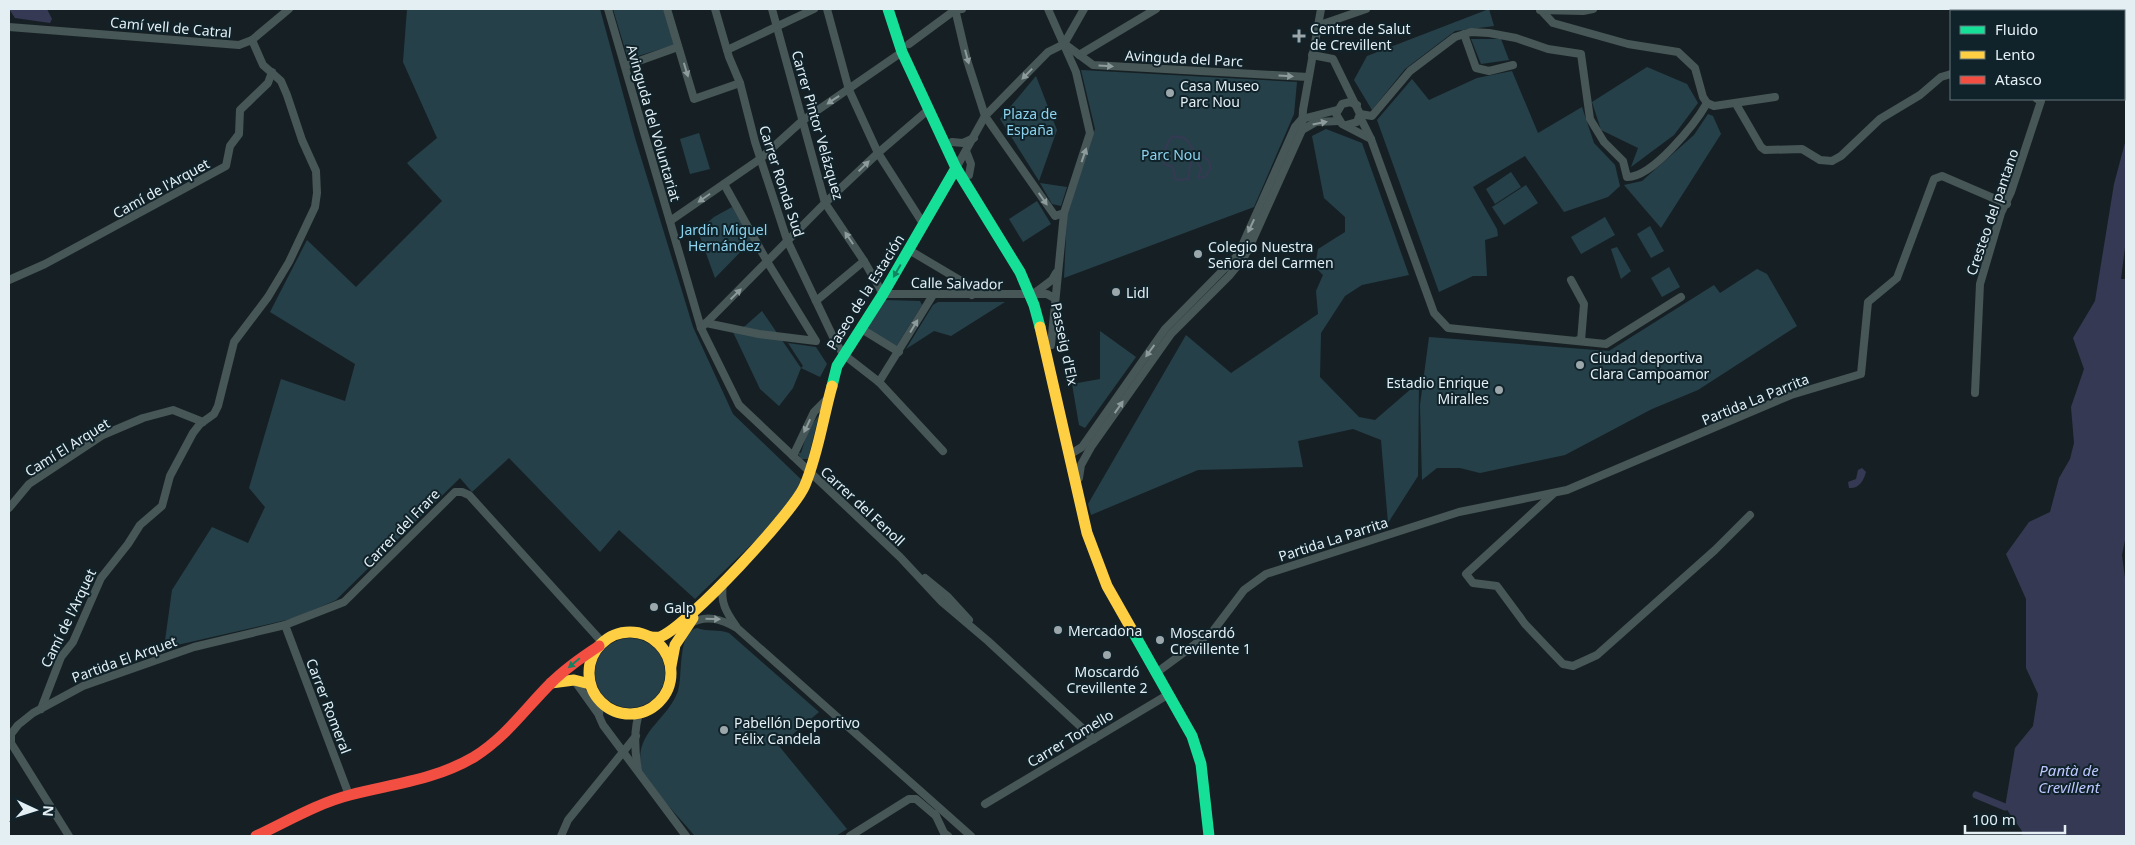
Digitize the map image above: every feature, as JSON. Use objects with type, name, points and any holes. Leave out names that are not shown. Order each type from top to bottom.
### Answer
[{"type":"main road","points":[[888,9],[905,48],[961,160]]},
{"type":"main road","points":[[896,9],[905,48],[928,110],[961,160]]},
{"type":"main road","name":"Passeig d'Elx","points":[[961,160],[1026,269],[1051,345],[1087,533],[1107,586],[1192,736],[1201,764],[1209,836]]},
{"type":"main road","name":"Passeig d'Elx","points":[[961,160],[1020,272],[1035,294],[1048,356],[1079,480],[1094,553]]},
{"type":"main road","name":"Paseo de la Estación","points":[[651,638],[661,637],[699,608],[792,507],[805,486],[826,400],[837,366],[883,294],[961,160]]},
{"type":"main road","name":"Paseo de la Estación","points":[[670,668],[675,646],[699,608]]},
{"type":"main road","points":[[256,836],[319,806],[349,795],[414,782],[449,769],[473,756],[502,737],[552,683],[577,660],[601,644],[622,632],[633,632],[651,638],[660,645],[667,656],[670,668],[670,677],[664,696],[649,709],[640,712],[618,712],[600,700],[590,684],[589,671],[592,657],[601,644]]},
{"type":"main road","points":[[552,683],[574,680],[590,684]]},
{"type":"street","points":[[252,40],[289,9]]},
{"type":"street","name":"Avinguda del Voluntariat","points":[[608,9],[670,221],[704,325],[739,405],[809,472]]},
{"type":"street","points":[[666,9],[694,98],[740,82]]},
{"type":"street","name":"Carrer Ronda Sud","points":[[715,9],[727,50],[740,82],[760,159],[787,240],[844,354]]},
{"type":"street","name":"Carrer Pintor Velázquez","points":[[772,9],[826,203],[883,294]]},
{"type":"street","points":[[727,50],[777,24],[814,9]]},
{"type":"street","points":[[827,9],[849,90],[878,153],[924,225]]},
{"type":"street","points":[[670,221],[760,159],[802,121],[849,90],[957,9],[967,60],[986,116],[1055,216],[1064,213]]},
{"type":"street","points":[[1048,9],[1076,72],[1090,133],[1064,213],[1054,298],[1051,345]]},
{"type":"street","points":[[961,160],[986,116],[1048,52],[1064,44],[1084,9]]},
{"type":"street","points":[[1078,55],[1156,9]]},
{"type":"street","points":[[1079,480],[1081,464],[1091,447],[1171,334],[1229,276],[1250,248],[1302,130],[1302,114],[1321,9]]},
{"type":"street","points":[[1317,26],[1366,9]]},
{"type":"street","points":[[1540,9],[1584,11],[1593,9]]},
{"type":"street","points":[[1540,9],[1553,23],[1628,44],[1678,52],[1695,68],[1700,91],[1708,103],[1719,107],[1775,97]]},
{"type":"street","name":"Camí vell de Catral","points":[[9,27],[239,44],[252,40]]},
{"type":"street","points":[[1360,115],[1372,116],[1410,71],[1442,44],[1471,32],[1504,35],[1548,49],[1582,54],[1590,119],[1604,142],[1623,160],[1627,177],[1632,177],[1652,166],[1670,150],[1691,127],[1708,103]]},
{"type":"street","points":[[1464,34],[1476,68],[1489,71],[1513,65]]},
{"type":"street","name":"Camí de l'Arquet","points":[[41,709],[61,657],[73,642],[100,578],[128,544],[140,525],[162,506],[170,476],[193,433],[214,414],[218,406],[234,342],[268,297],[289,262],[315,207],[317,193],[316,171],[302,140],[281,81],[260,59],[252,40]]},
{"type":"street","name":"Avinguda del Parc","points":[[1064,44],[1093,65],[1308,77]]},
{"type":"street","points":[[624,66],[678,47]]},
{"type":"street","points":[[1312,56],[1333,59],[1336,62],[1340,76],[1350,90],[1371,139],[1434,313],[1441,323],[1455,329],[1606,344],[1612,343],[1681,297]]},
{"type":"street","name":"Camí de l'Arquet","points":[[9,280],[45,264],[226,166],[230,146],[239,134],[240,110],[268,83],[272,72]]},
{"type":"street","points":[[1736,104],[1761,147],[1765,150],[1802,149],[1820,160],[1832,161],[1841,156],[1880,119],[1920,95],[1942,77],[1950,74]]},
{"type":"street","name":"Cresteo del pantano","points":[[1975,394],[1980,284],[2001,213],[2007,204],[2039,100]]},
{"type":"street","points":[[1357,106],[1346,102],[1336,114],[1342,123],[1371,139]]},
{"type":"street","points":[[704,325],[768,263],[787,240],[878,153],[928,110]]},
{"type":"street","points":[[1302,114],[1314,115],[1338,110]]},
{"type":"street","points":[[1072,454],[1082,447],[1166,329],[1238,255],[1302,114]]},
{"type":"street","points":[[1302,130],[1316,122],[1354,124],[1360,115]]},
{"type":"street","points":[[952,142],[964,143],[974,138]]},
{"type":"street","name":"Partida La Parrita","points":[[1156,673],[1214,631],[1244,590],[1266,574],[1459,512],[1567,490],[1791,395],[1861,374],[1868,302],[1897,278],[1934,180],[1942,176],[2007,204]]},
{"type":"street","points":[[704,325],[816,341],[768,263],[724,184]]},
{"type":"street","points":[[909,250],[968,284],[972,296]]},
{"type":"street","points":[[816,301],[864,261]]},
{"type":"street","points":[[1035,294],[1052,280],[1058,270]]},
{"type":"street","points":[[1571,280],[1584,304],[1581,341],[1578,340]]},
{"type":"street","name":"Calle Salvador","points":[[883,294],[972,296],[1047,294],[1054,298]]},
{"type":"street","points":[[879,382],[932,295]]},
{"type":"street","points":[[860,328],[899,352]]},
{"type":"street","points":[[844,354],[879,382],[943,451]]},
{"type":"street","points":[[793,456],[814,412],[826,400]]},
{"type":"street","name":"Camí El Arquet","points":[[9,508],[29,484],[103,435],[143,418],[173,410],[203,422]]},
{"type":"street","points":[[1069,434],[1076,441],[1087,438]]},
{"type":"street","points":[[1072,454],[1083,453],[1091,447]]},
{"type":"street","name":"Carrer del Fenoll","points":[[809,472],[900,557],[947,596],[988,642],[1094,739]]},
{"type":"street","name":"Carrer del Frare","points":[[285,625],[344,602],[449,496],[459,491],[469,495],[601,644]]},
{"type":"street","name":"Partida La Parrita","points":[[1553,494],[1466,574],[1473,583],[1497,586],[1525,624],[1563,664],[1572,666],[1596,654],[1715,550],[1750,515]]},
{"type":"street","points":[[723,583],[722,601],[725,610],[737,628],[971,836]]},
{"type":"street","points":[[711,596],[722,601]]},
{"type":"street","points":[[687,626],[700,620],[716,618],[737,628]]},
{"type":"street","name":"Partida El Arquet","points":[[69,836],[11,743],[10,738],[18,725],[41,709],[83,686],[194,647],[285,625]]},
{"type":"street","name":"Carrer Romeral","points":[[285,625],[349,795]]},
{"type":"street","points":[[574,680],[640,777],[686,836]]},
{"type":"street","name":"Carrer Tomello","points":[[985,804],[1169,694]]},
{"type":"street","points":[[599,716],[600,700]]},
{"type":"street","points":[[640,712],[636,736],[636,758],[640,777]]},
{"type":"street","points":[[561,836],[568,820],[636,736]]},
{"type":"street","points":[[929,798],[944,833],[948,836]]},
{"type":"street","points":[[850,836],[909,799],[916,799],[936,816]]},
{"type":"green space","points":[[407,9],[600,9],[635,138],[693,327],[733,414],[810,488],[695,599],[619,530],[600,552],[509,458],[472,492],[460,478],[336,600],[295,618],[164,648],[172,590],[212,527],[248,543],[265,507],[249,488],[281,379],[345,401],[355,364],[270,312],[307,240],[356,287],[442,201],[407,163],[437,138],[403,62]]},
{"type":"green space","points":[[613,9],[663,9],[674,45],[628,59]]},
{"type":"green space","points":[[1489,9],[1494,26],[1455,31],[1405,69],[1372,110],[1354,80],[1367,56]]},
{"type":"green space","points":[[1471,39],[1501,39],[1509,60],[1481,64]]},
{"type":"green space","points":[[1647,67],[1687,84],[1698,103],[1674,135],[1631,167],[1638,148],[1601,130],[1592,102]]},
{"type":"green space","name":"Parc Nou","points":[[1081,70],[1297,82],[1294,114],[1254,207],[1064,278],[1067,215],[1095,129]]},
{"type":"green space","points":[[1512,71],[1538,133],[1582,107],[1594,143],[1615,165],[1620,186],[1608,197],[1564,212],[1525,156],[1473,187],[1497,229],[1498,236],[1485,240],[1487,276],[1473,276],[1439,292],[1377,120],[1412,79],[1429,100],[1477,78]]},
{"type":"green space","name":"Plaza de España","points":[[1036,76],[1057,130],[1039,181],[1000,119]]},
{"type":"green space","points":[[1708,114],[1713,116],[1721,134],[1661,228],[1624,185],[1642,181],[1694,135]]},
{"type":"green space","points":[[1326,129],[1362,143],[1409,275],[1362,285],[1345,296],[1321,333],[1320,377],[1359,417],[1375,420],[1419,382],[1418,476],[1388,523],[1381,440],[1353,429],[1298,441],[1303,467],[1198,470],[1091,515],[1088,504],[1186,335],[1231,373],[1318,314],[1316,291],[1323,275],[1315,267],[1318,249],[1345,232],[1345,217],[1324,198],[1312,136]]},
{"type":"green space","points":[[699,133],[710,169],[690,174],[680,139]]},
{"type":"green space","points":[[1511,172],[1521,187],[1495,204],[1486,189]]},
{"type":"green space","points":[[1040,183],[1067,187],[1061,206],[1052,204]]},
{"type":"green space","points":[[1526,185],[1538,203],[1504,225],[1492,207]]},
{"type":"green space","points":[[1037,201],[1051,224],[1023,242],[1009,219]]},
{"type":"green space","name":"Jardín Miguel Hernández","points":[[732,207],[752,240],[715,278],[698,231],[714,217]]},
{"type":"green space","points":[[1605,217],[1615,235],[1581,254],[1571,237]]},
{"type":"green space","points":[[1650,226],[1664,251],[1651,258],[1637,234]]},
{"type":"green space","points":[[1617,247],[1631,271],[1621,279],[1611,249]]},
{"type":"green space","points":[[1669,267],[1680,287],[1662,297],[1651,278]]},
{"type":"green space","name":"Ciudad deportiva Clara Campoamor","points":[[1757,269],[1767,274],[1797,326],[1698,390],[1652,409],[1565,455],[1480,473],[1460,468],[1437,468],[1422,480],[1420,405],[1429,337],[1609,351],[1714,285],[1720,293]]},
{"type":"green space","points":[[885,300],[920,301],[922,305],[896,347],[865,329]]},
{"type":"green space","points":[[938,302],[1005,302],[951,336],[934,331],[906,349],[933,305]]},
{"type":"green space","points":[[762,311],[801,368],[793,388],[779,406],[760,389],[733,332],[745,326]]},
{"type":"green space","points":[[1100,331],[1136,357],[1085,428],[1079,425],[1072,384],[1100,379]]},
{"type":"green space","points":[[788,343],[816,347],[827,364],[820,377],[801,368],[803,366]]},
{"type":"green space","points":[[819,415],[808,459],[801,459],[798,453],[801,453],[808,430]]},
{"type":"green space","name":"Pabellón Deportivo Félix Candela","points":[[697,628],[729,633],[819,712],[779,746],[847,829],[836,836],[695,836],[644,776],[640,758],[642,746],[652,728],[673,702],[678,691],[686,637]]},
{"type":"green space","points":[[623,638],[637,638],[650,644],[659,653],[665,666],[663,686],[655,698],[637,708],[623,708],[610,702],[601,693],[595,680],[595,666],[601,653],[610,644]]},
{"type":"water","points":[[9,9],[47,9],[52,19],[50,23],[15,18]]},
{"type":"water","name":"Pantà de Crevillent","points":[[2126,139],[2126,239],[2121,279],[2126,279],[2126,535],[2122,555],[2126,586],[2126,836],[2022,836],[2022,831],[2005,807],[2015,748],[2033,726],[2038,694],[2026,668],[2026,599],[2006,554],[2029,522],[2050,512],[2059,478],[2070,459],[2074,443],[2071,407],[2084,369],[2073,338],[2095,301],[2114,184]]},
{"type":"water","points":[[1862,468],[1866,472],[1862,481],[1856,487],[1849,488],[1848,482],[1856,479],[1858,470]]},
{"type":"waterway","points":[[1173,136],[1186,139],[1194,151],[1206,158],[1210,164],[1210,169],[1205,177],[1198,178],[1201,168],[1197,157],[1192,154],[1188,179],[1178,180],[1175,178],[1173,167],[1164,164],[1165,149],[1173,136]]},
{"type":"waterway","points":[[1976,795],[2005,807]]},
{"type":"traffic: fast","points":[[888,9],[902,52],[956,168],[1020,272],[1034,305],[1040,327]]},
{"type":"traffic: fast","points":[[832,386],[837,366],[883,294],[956,168]]},
{"type":"traffic: fast","points":[[1132,630],[1192,736],[1201,764],[1209,836]]},
{"type":"traffic: slow","points":[[1040,327],[1087,533],[1107,586],[1132,630]]},
{"type":"traffic: slow","points":[[651,637],[662,636],[694,611],[762,541],[797,499],[805,485],[813,461],[832,386]]},
{"type":"traffic: slow","points":[[671,666],[675,645],[693,618]]},
{"type":"traffic: slow","points":[[630,632],[646,635],[659,644],[668,657],[671,673],[668,689],[659,702],[646,711],[630,714],[614,711],[601,702],[592,689],[589,673],[592,657],[601,644],[614,635],[630,632]]},
{"type":"traffic: slow","points":[[551,683],[574,680],[590,684]]},
{"type":"traffic: jam","points":[[256,836],[302,813],[338,798],[413,781],[444,771],[474,757],[506,732],[556,678],[599,646]]},
{"type":"place","name":"Centre de Salut de Crevillent","points":[[1299,36]]},
{"type":"place","name":"Casa Museo Parc Nou","points":[[1170,93]]},
{"type":"place","name":"Colegio Nuestra Señora del Carmen","points":[[1198,254]]},
{"type":"place","name":"Lidl","points":[[1116,292]]},
{"type":"place","name":"Ciudad deportiva Clara Campoamor","points":[[1580,365]]},
{"type":"place","name":"Estadio Enrique Miralles","points":[[1499,390]]},
{"type":"place","name":"Galp","points":[[654,607]]},
{"type":"place","name":"Mercadona","points":[[1058,630]]},
{"type":"place","name":"Moscardó Crevillente 1","points":[[1160,640]]},
{"type":"place","name":"Moscardó Crevillente 2","points":[[1107,655]]},
{"type":"place","name":"Pabellón Deportivo Félix Candela","points":[[724,730]]}]
